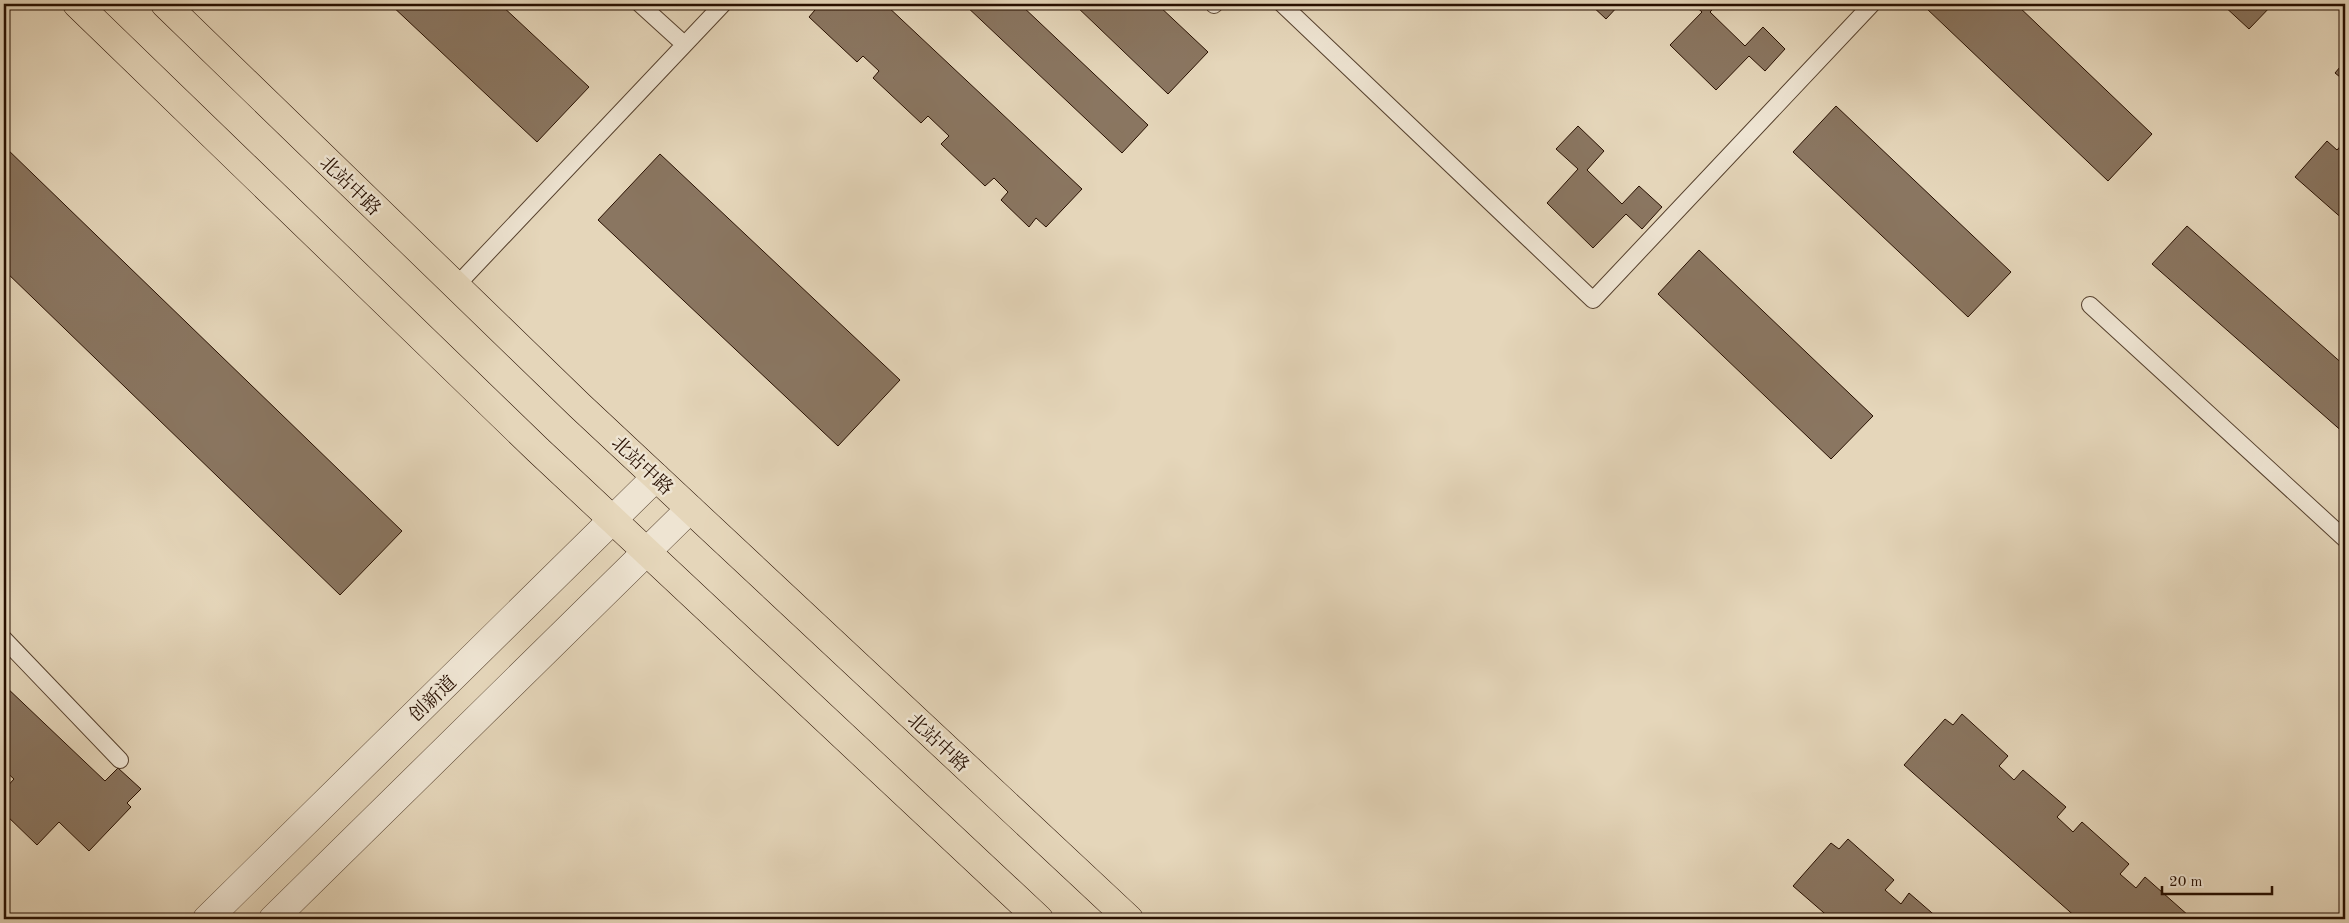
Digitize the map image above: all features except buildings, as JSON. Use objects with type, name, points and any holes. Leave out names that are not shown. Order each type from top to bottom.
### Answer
[{"type":"main road","points":[[77,4],[613,521],[1039,919]]},
{"type":"main road","name":"北站中路","points":[[165,4],[690,510],[1129,919]]},
{"type":"street","name":"创新道","points":[[207,919],[656,477]]},
{"type":"street","points":[[273,919],[690,510]]},
{"type":"lane","points":[[640,4],[684,44]]},
{"type":"lane","points":[[456,286],[722,4]]},
{"type":"lane","points":[[1282,4],[1593,300],[1872,4]]},
{"type":"lane","points":[[2090,305],[2345,539]]},
{"type":"lane","points":[[4,639],[120,760]]}]
